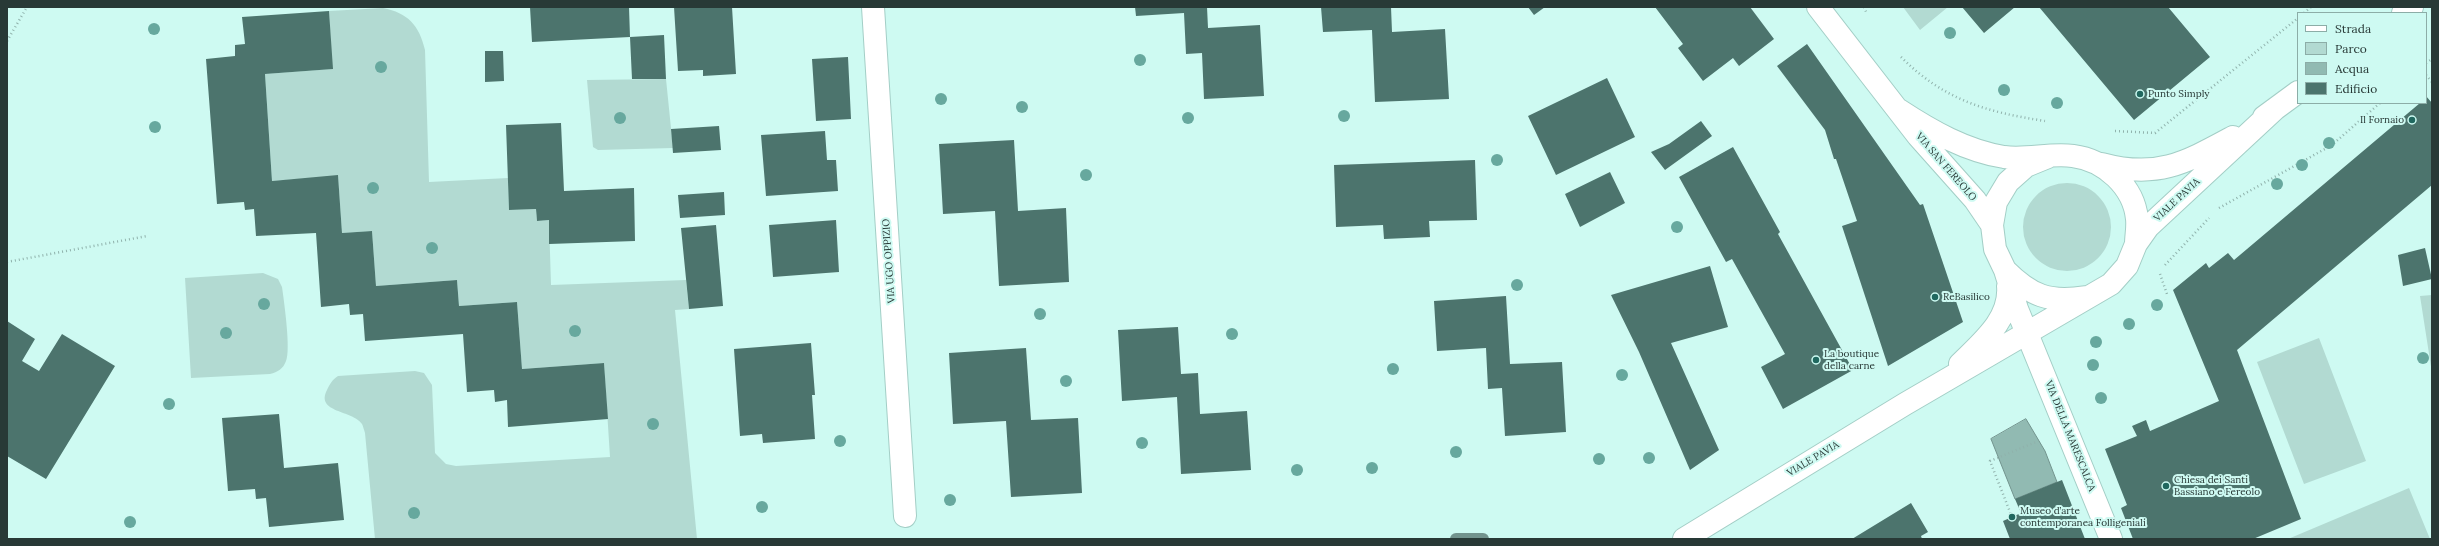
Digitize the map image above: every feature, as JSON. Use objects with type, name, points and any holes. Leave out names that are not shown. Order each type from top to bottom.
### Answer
[{"type":"street","name":"VIA UGO OPPIZIO","points":[[873,7],[904,516]]},
{"type":"street","name":"VIA SAN FEREOLO","points":[[1818,7],[1940,162],[1982,209],[1992,225]]},
{"type":"street","name":"VIALE PAVIA","points":[[2096,162],[2122,169],[2145,171],[2166,169],[2189,160],[2224,142],[2297,93]]},
{"type":"street","name":"VIALE PAVIA","points":[[1684,539],[1942,382],[2028,334],[2111,284],[2127,266],[2136,244],[2148,227],[2275,109]]},
{"type":"street","name":"VIA SAN FEREOLO","points":[[1899,110],[1918,122],[1964,146],[2003,157],[2024,159],[2073,155],[2096,162],[2116,176],[2130,196],[2137,219],[2136,244]]},
{"type":"street","name":"VIA SAN FEREOLO","points":[[2028,334],[2007,276],[1995,249],[1992,225],[1996,202],[2008,182],[2026,166],[2048,157]]},
{"type":"street","name":"VIALE PAVIA","points":[[2007,276],[2043,297],[2066,300],[2089,296]]},
{"type":"street","name":"VIALE PAVIA","points":[[1942,382],[1995,328],[2009,297],[2007,276]]},
{"type":"street","name":"VIA DELLA MARESCALCA","points":[[2028,334],[2111,539]]},
{"type":"path","points":[[7,41],[27,7]]},
{"type":"path","points":[[1864,7],[1869,17]]},
{"type":"path","points":[[2110,131],[2155,133],[2297,19]]},
{"type":"path","points":[[1899,56],[1932,84],[1954,98],[1983,109],[2050,122]]},
{"type":"path","points":[[2195,183],[2218,209],[2332,145],[2379,104]]},
{"type":"path","points":[[2167,294],[2159,271],[2212,214]]},
{"type":"path","points":[[7,262],[147,236]]},
{"type":"path","points":[[2012,517],[1990,461],[2039,441]]},
{"type":"green space","points":[[1903,7],[1948,7],[1920,30]]},
{"type":"green space","points":[[383,8],[392,10],[406,17],[416,27],[425,50],[429,182],[508,178],[509,210],[536,209],[537,221],[549,220],[551,285],[686,280],[689,309],[675,310],[697,539],[375,539],[365,433],[363,426],[357,419],[330,407],[326,403],[325,397],[327,390],[330,384],[338,376],[415,371],[424,373],[432,385],[435,453],[446,464],[456,466],[610,457],[604,363],[522,369],[517,302],[459,306],[457,280],[376,286],[372,231],[342,233],[338,176],[272,181],[265,74],[332,69],[329,11]]},
{"type":"green space","points":[[666,79],[673,148],[598,150],[593,147],[587,80]]},
{"type":"green space","points":[[2058,183],[2076,183],[2092,190],[2104,202],[2111,218],[2111,236],[2104,252],[2092,264],[2076,271],[2058,271],[2042,264],[2030,252],[2023,236],[2023,218],[2030,202],[2042,190]]},
{"type":"green space","points":[[263,273],[278,279],[282,287],[288,347],[286,361],[282,368],[270,374],[191,378],[185,278]]},
{"type":"green space","points":[[2432,295],[2432,373],[2420,296]]},
{"type":"green space","points":[[2319,338],[2366,461],[2304,484],[2257,362]]},
{"type":"green space","points":[[2409,488],[2430,539],[2288,539]]},
{"type":"water","points":[[2026,419],[2045,451],[2057,482],[2015,499],[1991,439]]},
{"type":"building","points":[[530,7],[629,7],[630,37],[532,42]]},
{"type":"building","points":[[674,7],[732,7],[736,74],[703,76],[703,70],[678,71]]},
{"type":"building","points":[[1135,7],[1207,7],[1208,28],[1260,25],[1264,96],[1204,99],[1202,53],[1186,54],[1184,13],[1136,16]]},
{"type":"building","points":[[1321,7],[1391,7],[1392,32],[1445,29],[1449,99],[1375,102],[1372,30],[1323,32]]},
{"type":"building","points":[[1528,7],[1545,7],[1534,15]]},
{"type":"building","points":[[1655,7],[1750,7],[1774,39],[1739,66],[1733,58],[1703,81],[1678,48],[1683,44]]},
{"type":"building","points":[[1962,7],[2015,7],[1984,33]]},
{"type":"building","points":[[2039,7],[2168,7],[2210,57],[2134,120]]},
{"type":"building","points":[[329,11],[333,69],[265,74],[272,181],[338,175],[342,233],[372,231],[376,286],[457,280],[459,306],[517,302],[522,369],[604,363],[608,419],[508,427],[507,400],[495,402],[494,390],[467,392],[463,334],[365,341],[363,314],[350,315],[349,304],[321,307],[316,233],[256,236],[254,209],[245,210],[244,202],[217,204],[206,59],[235,56],[235,45],[245,44],[242,17]]},
{"type":"building","points":[[664,35],[666,79],[632,79],[630,37]]},
{"type":"building","points":[[1807,44],[1920,205],[1923,204],[1963,322],[1888,366],[1842,226],[1857,221],[1836,159],[1834,159],[1825,130],[1777,66]]},
{"type":"building","points":[[485,51],[503,51],[504,81],[485,82]]},
{"type":"building","points":[[848,57],[851,119],[816,121],[812,59]]},
{"type":"building","points":[[1607,78],[1635,137],[1556,175],[1528,116]]},
{"type":"building","points":[[2427,97],[2432,103],[2432,185],[2237,350],[2301,519],[2253,539],[2133,539],[2121,508],[2127,505],[2105,449],[2137,436],[2132,426],[2146,420],[2150,431],[2219,401],[2173,290],[2206,263],[2209,268],[2228,253],[2234,260],[2419,104],[2427,104]]},
{"type":"building","points":[[1701,121],[1712,136],[1665,170],[1651,152],[1669,144]]},
{"type":"building","points":[[561,123],[564,191],[634,188],[635,241],[549,244],[549,220],[537,221],[536,209],[509,210],[506,125]]},
{"type":"building","points":[[719,126],[721,150],[673,153],[671,129]]},
{"type":"building","points":[[825,131],[827,160],[836,160],[838,191],[766,196],[761,135]]},
{"type":"building","points":[[1014,140],[1018,211],[1066,208],[1069,282],[999,286],[995,211],[943,214],[939,144]]},
{"type":"building","points":[[1733,147],[1780,232],[1778,234],[1853,370],[1783,409],[1761,367],[1785,354],[1732,259],[1726,262],[1679,177]]},
{"type":"building","points":[[1475,160],[1477,220],[1429,221],[1430,237],[1384,239],[1383,225],[1336,227],[1334,165]]},
{"type":"building","points":[[1610,172],[1625,203],[1580,227],[1565,194]]},
{"type":"building","points":[[724,192],[725,215],[680,218],[678,195]]},
{"type":"building","points":[[836,220],[839,272],[773,277],[769,225]]},
{"type":"building","points":[[716,225],[723,306],[689,309],[681,228]]},
{"type":"building","points":[[2425,248],[2432,279],[2403,286],[2398,255]]},
{"type":"building","points":[[1710,266],[1728,327],[1671,343],[1719,450],[1690,470],[1639,352],[1611,295]]},
{"type":"building","points":[[1506,296],[1510,364],[1562,362],[1566,432],[1505,436],[1502,388],[1488,389],[1486,348],[1437,351],[1434,301]]},
{"type":"building","points":[[7,321],[35,339],[22,361],[39,371],[62,334],[115,366],[46,479],[7,456]]},
{"type":"building","points":[[1178,327],[1181,374],[1198,373],[1200,414],[1247,411],[1251,470],[1181,474],[1177,397],[1122,401],[1118,330]]},
{"type":"building","points":[[811,343],[815,395],[812,395],[815,439],[763,443],[762,434],[740,436],[734,349]]},
{"type":"building","points":[[1026,348],[1031,420],[1078,418],[1082,493],[1011,497],[1006,421],[953,424],[949,353]]},
{"type":"building","points":[[279,414],[284,468],[338,463],[344,520],[269,527],[266,498],[256,499],[255,489],[228,491],[222,418]]},
{"type":"building","points":[[2062,480],[2085,539],[2010,539],[2003,521],[2021,513],[2015,499]]},
{"type":"building","points":[[1911,503],[1928,532],[1921,536],[1922,539],[1852,539]]},
{"type":"waterway","points":[[1456,539],[1483,539]]},
{"type":"place","name":"Punto Simply","points":[[2140,94]]},
{"type":"place","name":"Il Fornaio","points":[[2412,120]]},
{"type":"place","name":"ReBasilico","points":[[1935,297]]},
{"type":"place","name":"La boutique della carne","points":[[1816,360]]},
{"type":"place","name":"Chiesa dei Santi Bassiano e Fereolo","points":[[2166,486]]},
{"type":"place","name":"Museo d’arte contemporanea Folligeniali","points":[[2012,517]]}]
